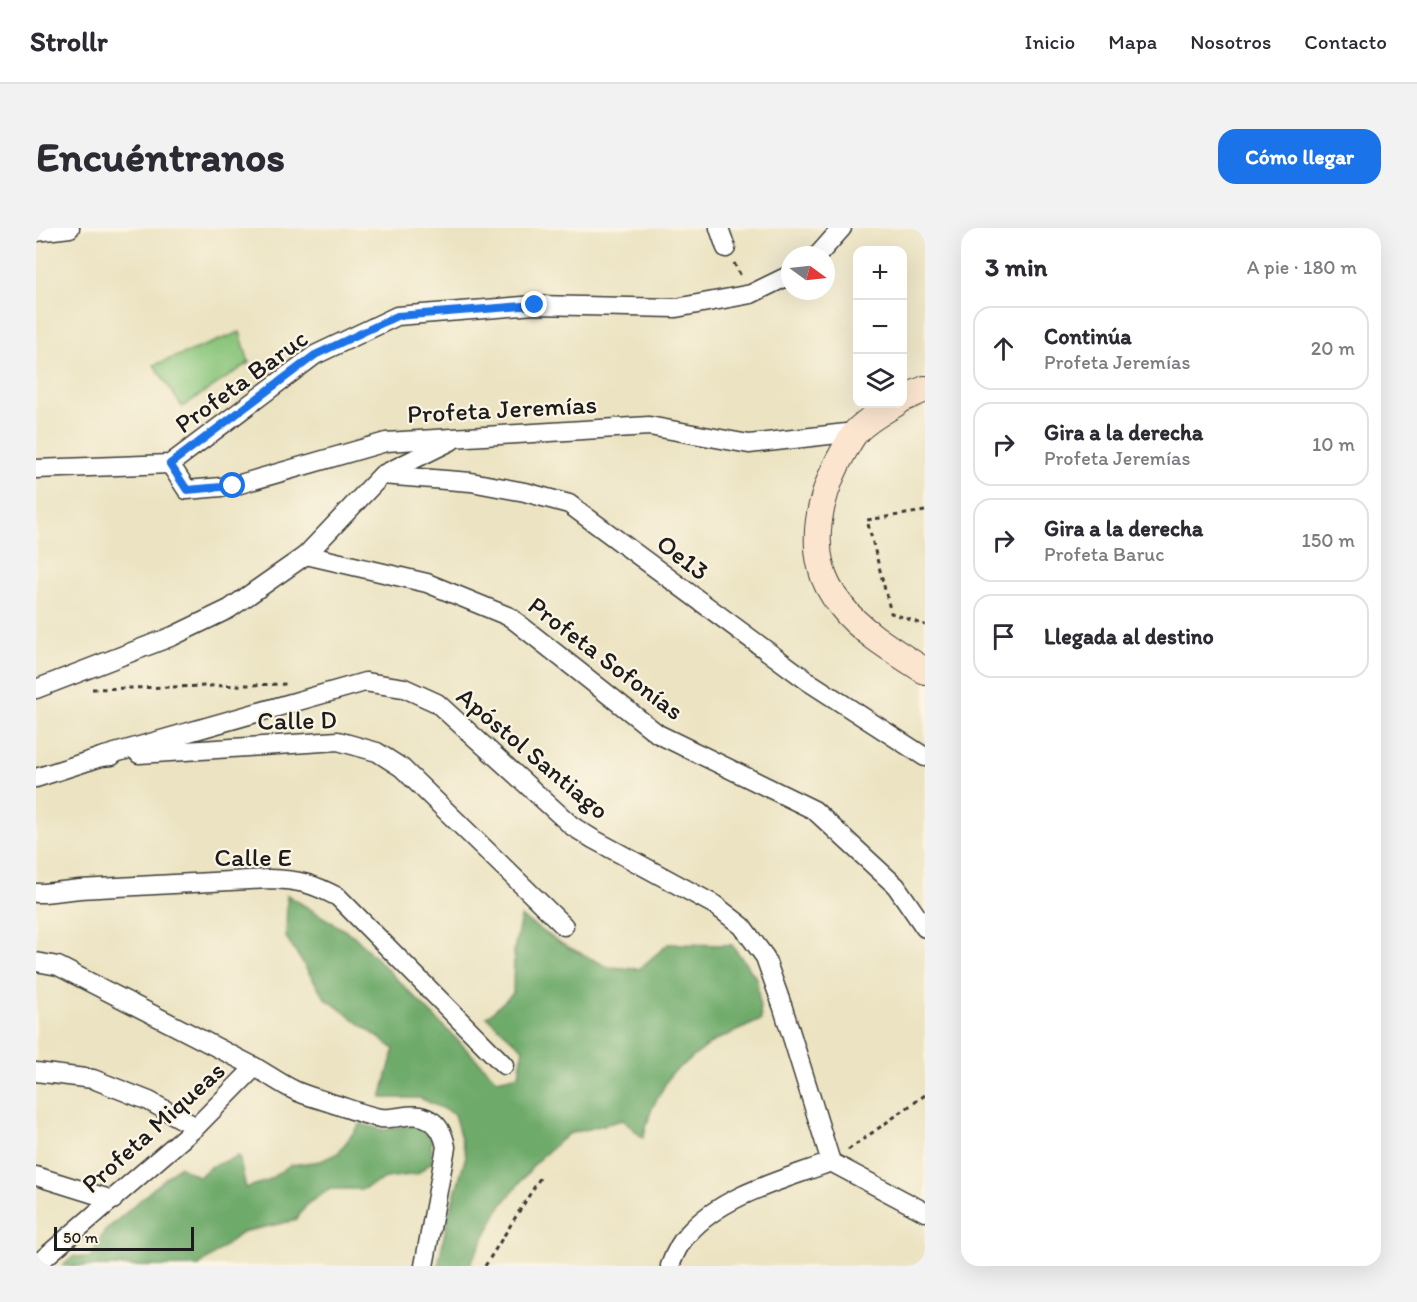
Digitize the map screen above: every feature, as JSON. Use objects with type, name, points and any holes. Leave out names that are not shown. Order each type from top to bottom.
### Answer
[{"type":"street","points":[[37,230],[70,228]]},
{"type":"street","points":[[719,228],[726,248]]},
{"type":"street","points":[[826,246],[842,228]]},
{"type":"street","name":"Profeta Baruc","points":[[36,469],[170,464],[315,355],[397,316],[535,305],[676,308],[751,294],[781,279]]},
{"type":"street","points":[[907,397],[925,389]]},
{"type":"street","points":[[888,408],[855,432],[827,486],[820,513],[818,543],[821,567],[829,590],[859,626],[925,671]]},
{"type":"street","name":"Profeta Jeremías","points":[[170,464],[187,490],[233,486],[386,442],[649,426],[749,444],[855,432]]},
{"type":"street","points":[[36,689],[174,636],[230,609],[306,555],[382,475],[457,437]]},
{"type":"street","name":"Oe13","points":[[382,475],[471,482],[525,492],[569,504],[809,682],[925,757]]},
{"type":"street","name":"Profeta Sofonías","points":[[306,555],[427,583],[510,617],[658,734],[814,810],[896,886],[925,928]]},
{"type":"street","name":"Apóstol Santiago","points":[[100,757],[365,682],[404,688],[436,703],[572,826],[716,905],[742,926],[765,957],[831,1162]]},
{"type":"street","name":"Calle D","points":[[36,778],[100,757],[338,741],[377,752],[402,768],[564,926]]},
{"type":"street","name":"Calle E","points":[[36,893],[269,879],[292,880],[314,885],[338,897],[504,1065]]},
{"type":"street","points":[[36,962],[58,966],[255,1067]]},
{"type":"street","name":"Profeta Miqueas","points":[[36,1265],[196,1127],[255,1067],[296,1091],[363,1113],[381,1118],[420,1115],[430,1119],[438,1126],[444,1136],[446,1147],[424,1266]]},
{"type":"street","points":[[36,1072],[93,1079],[149,1101],[196,1127]]},
{"type":"street","points":[[670,1266],[687,1234],[727,1202],[831,1162],[925,1212]]},
{"type":"street","points":[[36,1176],[113,1200]]},
{"type":"path","points":[[726,248],[751,294]]},
{"type":"path","points":[[925,511],[867,520],[891,613],[925,626]]},
{"type":"path","points":[[82,689],[289,684]]},
{"type":"path","points":[[831,1162],[925,1095]]},
{"type":"path","points":[[485,1266],[540,1178]]},
{"type":"green space","points":[[240,332],[249,363],[182,407],[154,365]]},
{"type":"green space","points":[[287,895],[354,936],[497,1080],[519,1075],[523,1049],[487,1017],[513,993],[514,950],[521,917],[562,944],[608,967],[639,969],[668,944],[732,945],[757,979],[761,1020],[714,1041],[671,1074],[652,1108],[643,1138],[623,1120],[568,1134],[538,1160],[501,1206],[469,1266],[438,1266],[447,1221],[466,1156],[454,1114],[420,1098],[381,1098],[394,1049],[325,998],[286,937]]},
{"type":"green space","points":[[360,1124],[384,1130],[421,1126],[431,1138],[432,1162],[417,1174],[386,1178],[363,1189],[330,1189],[308,1203],[296,1220],[243,1232],[199,1266],[62,1266],[74,1256],[90,1258],[104,1232],[179,1166],[199,1177],[210,1167],[239,1156],[246,1188],[267,1181],[290,1165],[321,1161],[338,1153]]},
{"type":"route","points":[[233,486],[187,490],[170,464],[315,355],[397,316],[535,305]]}]
